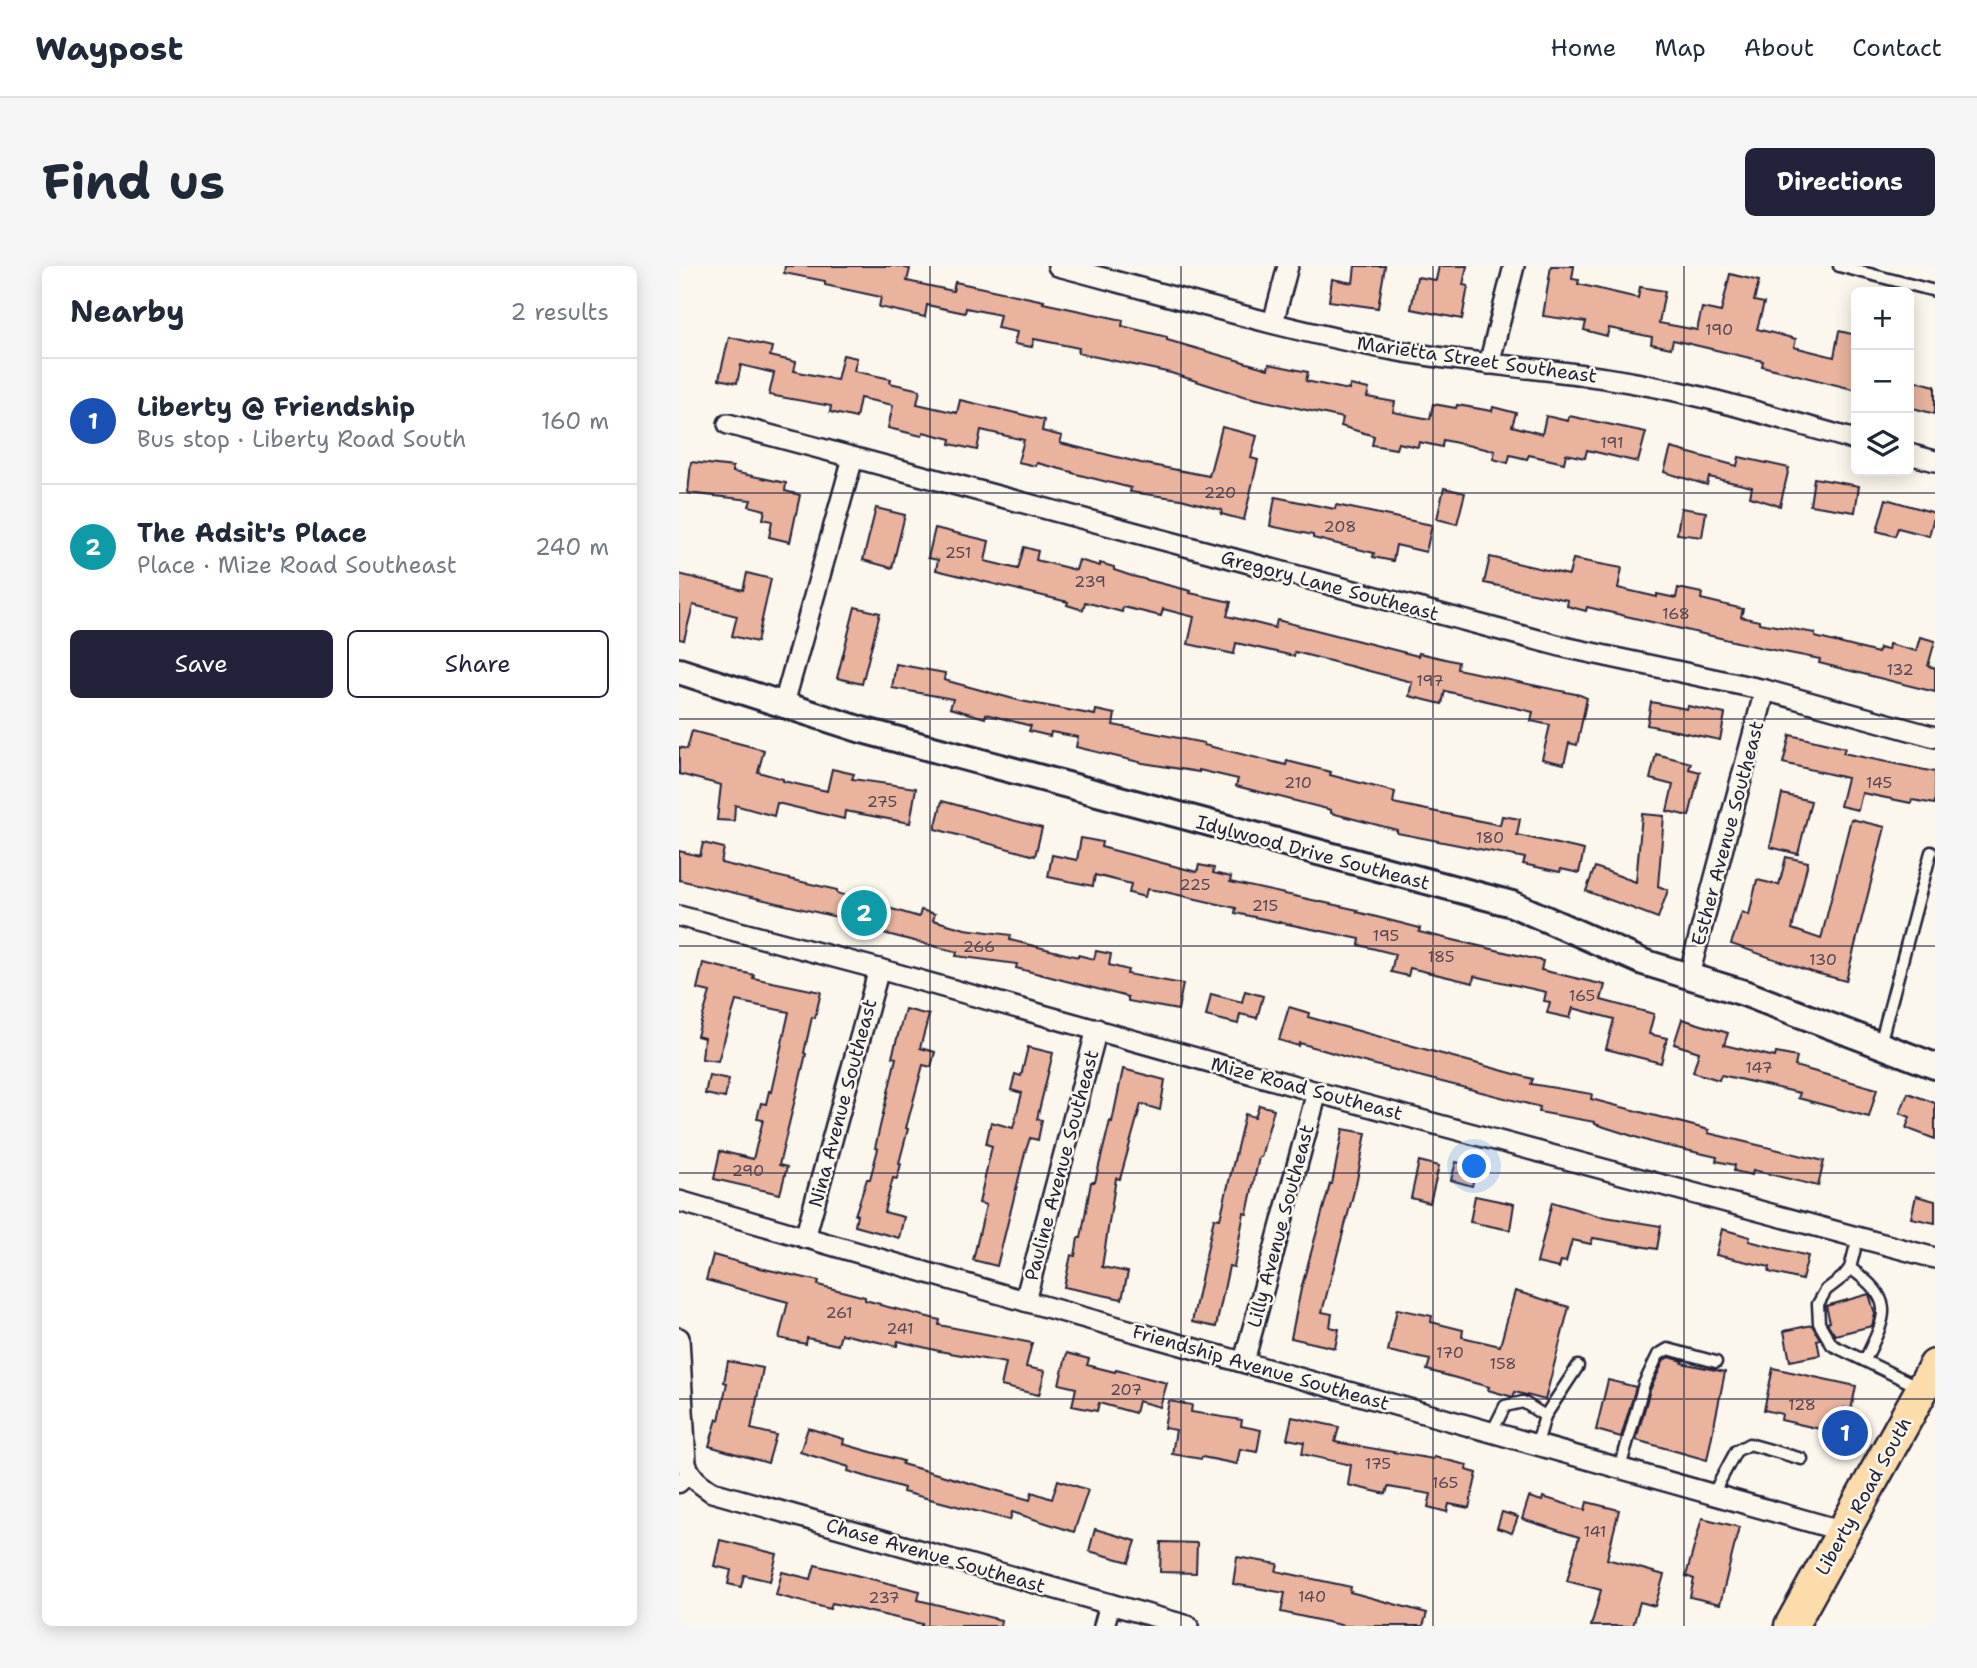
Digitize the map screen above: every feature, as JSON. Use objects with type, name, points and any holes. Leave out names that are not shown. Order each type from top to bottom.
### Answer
[{"type":"main road","name":"Liberty Road South","points":[[1791,1626],[1932,1372]]},
{"type":"street","name":"Marietta Street Southeast","points":[[1058,266],[1273,323],[1393,350],[1590,375],[1658,387],[1851,439]]},
{"type":"street","points":[[1273,323],[1288,266]]},
{"type":"street","points":[[1489,364],[1514,266]]},
{"type":"street","name":"Gregory Lane Southeast","points":[[728,424],[1563,648],[1766,690],[1935,737]]},
{"type":"street","points":[[1914,455],[1935,461]]},
{"type":"street","points":[[783,707],[853,458]]},
{"type":"street","name":"Idylwood Drive Southeast","points":[[679,671],[783,707],[1010,771],[1512,904],[1643,962],[1689,975],[1935,1066]]},
{"type":"street","name":"Esther Avenue Southeast","points":[[1689,975],[1766,690]]},
{"type":"street","name":"Mize Road Southeast","points":[[679,916],[1097,1029],[1317,1092],[1935,1258]]},
{"type":"street","name":"Nina Avenue Southeast","points":[[806,1238],[879,969]]},
{"type":"street","name":"Pauline Avenue Southeast","points":[[1025,1301],[1097,1029]]},
{"type":"street","name":"Lilly Avenue Southeast","points":[[1244,1361],[1317,1092]]},
{"type":"street","name":"Friendship Avenue Southeast","points":[[679,1201],[1843,1531]]},
{"type":"street","points":[[679,1338],[684,1479]]},
{"type":"street","name":"Chase Avenue Southeast","points":[[684,1479],[700,1484],[712,1492],[1188,1626]]},
{"type":"street","points":[[1104,1626],[1110,1604]]},
{"type":"lane","points":[[1839,266],[1935,291]]},
{"type":"lane","points":[[1879,1045],[1931,852]]},
{"type":"lane","points":[[1858,1237],[1850,1268],[1826,1290],[1818,1304],[1819,1323],[1832,1345],[1865,1360],[1932,1372]]},
{"type":"lane","points":[[1850,1268],[1878,1290],[1882,1307],[1883,1319],[1865,1360]]},
{"type":"lane","points":[[1620,1468],[1644,1384],[1658,1355],[1668,1349],[1716,1363]]},
{"type":"lane","points":[[1537,1444],[1545,1416],[1578,1366]]},
{"type":"lane","points":[[1492,1432],[1505,1406],[1523,1402],[1545,1416]]},
{"type":"lane","points":[[1713,1494],[1736,1451],[1749,1444],[1802,1459]]},
{"type":"building","points":[[785,266],[897,266],[910,269],[907,281],[953,291],[955,282],[1044,301],[1043,303],[1123,320],[1122,326],[1167,337],[1167,340],[1268,369],[1269,364],[1308,372],[1306,381],[1349,390],[1350,385],[1369,389],[1367,397],[1395,402],[1393,412],[1430,419],[1433,404],[1492,411],[1493,407],[1516,413],[1512,426],[1542,434],[1546,416],[1568,421],[1569,416],[1646,432],[1638,462],[1587,450],[1585,458],[1566,454],[1564,463],[1529,455],[1527,459],[1510,455],[1508,463],[1493,459],[1495,451],[1443,440],[1442,447],[1419,442],[1418,447],[1398,443],[1396,449],[1372,445],[1374,436],[1341,426],[1343,418],[1243,396],[1171,373],[1078,353],[1079,348],[1034,339],[1032,347],[1014,344],[1017,332],[997,328],[1000,315],[966,308],[965,313],[927,305],[925,317],[879,307],[881,297],[784,273]]},
{"type":"building","points":[[1355,266],[1385,266],[1378,308],[1329,301],[1332,279],[1353,283]]},
{"type":"building","points":[[1439,266],[1467,266],[1463,285],[1468,286],[1462,319],[1411,309],[1417,277],[1436,280]]},
{"type":"building","points":[[1551,266],[1574,266],[1572,279],[1579,280],[1578,284],[1638,298],[1640,287],[1665,291],[1659,323],[1697,330],[1702,308],[1721,312],[1730,274],[1759,281],[1754,301],[1764,303],[1757,329],[1796,339],[1794,347],[1834,357],[1839,331],[1851,334],[1851,389],[1762,366],[1763,361],[1673,340],[1671,348],[1651,344],[1652,337],[1609,328],[1607,336],[1584,330],[1586,322],[1543,316]]},
{"type":"building","points":[[729,337],[772,347],[770,356],[796,362],[794,371],[837,380],[843,355],[857,358],[854,371],[891,379],[890,383],[920,390],[917,404],[957,413],[960,400],[1020,414],[1044,420],[1042,431],[1062,436],[1060,443],[1209,476],[1222,427],[1257,436],[1251,458],[1258,460],[1244,520],[1221,514],[1222,510],[1181,499],[1130,492],[1131,488],[1072,472],[1037,463],[1036,466],[1018,462],[1024,440],[981,430],[977,450],[950,444],[951,439],[923,432],[922,436],[888,428],[893,405],[860,398],[856,418],[830,412],[831,406],[769,395],[774,373],[741,365],[737,383],[719,379]]},
{"type":"building","points":[[1914,380],[1935,386],[1935,414],[1914,408]]},
{"type":"building","points":[[1671,448],[1737,466],[1739,457],[1789,468],[1780,506],[1750,497],[1752,487],[1709,477],[1707,485],[1664,472]]},
{"type":"building","points":[[691,462],[733,467],[733,472],[786,483],[785,491],[800,495],[790,542],[769,537],[772,521],[763,519],[765,510],[749,506],[751,500],[688,493]]},
{"type":"building","points":[[1814,478],[1859,486],[1855,512],[1810,505]]},
{"type":"building","points":[[1444,488],[1465,493],[1457,524],[1437,519]]},
{"type":"building","points":[[1275,497],[1335,509],[1336,505],[1432,525],[1426,552],[1396,545],[1393,561],[1373,557],[1374,553],[1313,538],[1313,535],[1270,526]]},
{"type":"building","points":[[1886,499],[1935,513],[1929,536],[1898,528],[1895,536],[1877,531]]},
{"type":"building","points":[[876,508],[905,515],[892,568],[863,560]]},
{"type":"building","points":[[1681,508],[1706,512],[1702,537],[1677,534]]},
{"type":"building","points":[[935,528],[989,541],[985,561],[1018,569],[1024,547],[1038,551],[1036,560],[1076,570],[1079,560],[1100,566],[1100,563],[1132,576],[1231,602],[1227,616],[1275,628],[1277,620],[1418,656],[1419,653],[1458,662],[1457,669],[1580,695],[1587,698],[1577,745],[1569,743],[1564,764],[1542,759],[1550,725],[1531,721],[1533,712],[1445,691],[1442,704],[1409,696],[1412,682],[1295,652],[1294,656],[1236,643],[1234,654],[1188,644],[1194,617],[1163,609],[1161,616],[1123,607],[1122,612],[1085,602],[1083,610],[1067,605],[1068,602],[936,570],[938,560],[928,558]]},
{"type":"building","points":[[1490,557],[1569,575],[1573,559],[1622,568],[1618,588],[1657,597],[1657,594],[1676,598],[1678,588],[1702,593],[1701,599],[1743,609],[1741,617],[1815,633],[1815,637],[1878,653],[1879,648],[1888,650],[1889,644],[1916,651],[1920,637],[1935,641],[1928,666],[1935,668],[1935,692],[1819,663],[1820,659],[1587,607],[1586,611],[1567,606],[1568,600],[1484,583]]},
{"type":"building","points":[[747,573],[771,579],[757,642],[732,636],[737,616],[693,605],[684,640],[679,639],[679,574],[743,590]]},
{"type":"building","points":[[855,607],[880,613],[862,684],[837,678]]},
{"type":"building","points":[[896,664],[945,673],[944,680],[1021,701],[1095,715],[1096,710],[1115,714],[1113,725],[1204,743],[1286,765],[1287,761],[1331,772],[1330,775],[1395,792],[1393,803],[1500,825],[1502,816],[1520,819],[1517,835],[1584,850],[1579,873],[1523,864],[1525,858],[1397,833],[1397,830],[1331,813],[1331,810],[1236,786],[1238,779],[1199,770],[1143,763],[1076,747],[1078,737],[1051,732],[1050,736],[1029,731],[1031,726],[986,714],[985,718],[950,708],[953,699],[892,688]]},
{"type":"building","points":[[1651,702],[1725,714],[1720,740],[1647,725]]},
{"type":"building","points":[[692,731],[764,750],[758,772],[783,781],[827,791],[832,769],[854,774],[852,779],[916,788],[910,823],[845,811],[844,819],[777,803],[774,816],[735,805],[734,821],[717,820],[721,785],[679,774],[679,747],[687,749]]},
{"type":"building","points":[[1790,735],[1845,748],[1843,753],[1935,772],[1935,804],[1912,800],[1911,803],[1862,793],[1858,810],[1840,806],[1847,778],[1783,763]]},
{"type":"building","points":[[1656,754],[1691,763],[1689,769],[1700,772],[1689,816],[1667,811],[1673,785],[1650,779]]},
{"type":"building","points":[[1782,794],[1811,801],[1798,854],[1770,847]]},
{"type":"building","points":[[942,801],[1042,828],[1035,856],[935,829]]},
{"type":"building","points":[[1642,814],[1664,816],[1658,886],[1668,890],[1658,918],[1586,891],[1595,867],[1636,882]]},
{"type":"building","points":[[1851,819],[1885,827],[1846,981],[1731,944],[1742,912],[1749,915],[1757,880],[1779,885],[1786,857],[1808,862],[1792,929],[1821,939]]},
{"type":"building","points":[[1081,838],[1102,842],[1101,847],[1197,872],[1199,865],[1214,868],[1213,873],[1231,877],[1230,882],[1358,910],[1357,912],[1420,928],[1419,932],[1543,961],[1541,970],[1605,985],[1601,1000],[1654,1014],[1649,1034],[1667,1038],[1661,1063],[1606,1049],[1614,1019],[1573,1008],[1570,1018],[1547,1013],[1550,1002],[1544,1001],[1546,992],[1474,976],[1473,983],[1410,968],[1408,976],[1391,972],[1395,954],[1359,945],[1360,939],[1235,913],[1236,908],[1161,891],[1147,889],[1145,897],[1129,893],[1131,884],[1095,875],[1093,886],[1048,877],[1052,855],[1077,860]]},
{"type":"building","points":[[703,843],[724,848],[721,863],[837,890],[837,893],[919,917],[921,910],[935,914],[933,920],[965,929],[1011,935],[1010,940],[1078,957],[1094,959],[1096,951],[1111,954],[1109,965],[1128,970],[1127,974],[1183,984],[1178,1010],[1128,1001],[1128,997],[1016,968],[1017,964],[956,956],[957,952],[856,926],[837,917],[679,880],[679,851],[700,856]]},
{"type":"building","points":[[703,963],[754,975],[753,978],[821,992],[815,1018],[812,1017],[804,1053],[806,1054],[779,1165],[787,1167],[780,1194],[714,1179],[720,1151],[753,1159],[763,1120],[757,1119],[761,1103],[766,1104],[769,1091],[771,1092],[789,1012],[736,1001],[718,1061],[702,1059],[704,1038],[697,1036],[710,992],[697,989]]},
{"type":"building","points":[[1245,991],[1263,996],[1257,1018],[1240,1014],[1238,1024],[1206,1016],[1211,994],[1242,1002]]},
{"type":"building","points":[[1289,1007],[1309,1013],[1308,1017],[1533,1079],[1531,1084],[1592,1094],[1591,1099],[1709,1130],[1708,1133],[1824,1161],[1818,1186],[1753,1170],[1752,1175],[1734,1171],[1735,1165],[1716,1161],[1717,1157],[1654,1143],[1595,1122],[1539,1112],[1540,1107],[1300,1043],[1299,1046],[1279,1040]]},
{"type":"building","points":[[905,1009],[929,1015],[920,1048],[935,1052],[931,1067],[923,1065],[906,1128],[908,1129],[899,1163],[901,1164],[897,1179],[893,1178],[884,1212],[904,1217],[899,1238],[855,1226],[855,1215],[867,1179],[870,1179],[878,1149],[875,1148],[896,1058],[892,1057]]},
{"type":"building","points":[[1682,1019],[1728,1033],[1724,1045],[1775,1057],[1776,1053],[1797,1057],[1795,1066],[1877,1089],[1869,1117],[1798,1098],[1800,1093],[1721,1075],[1719,1080],[1693,1072],[1699,1052],[1674,1044]]},
{"type":"building","points":[[1028,1047],[1053,1053],[1037,1119],[1042,1120],[1038,1140],[1030,1138],[1025,1153],[997,1266],[973,1260],[986,1205],[979,1203],[992,1146],[986,1144],[991,1122],[1013,1128],[1022,1093],[1011,1090],[1015,1074],[1021,1076]]},
{"type":"building","points":[[1123,1069],[1165,1080],[1160,1110],[1141,1104],[1120,1179],[1116,1178],[1102,1267],[1128,1272],[1122,1299],[1064,1287],[1071,1255],[1075,1256],[1078,1238],[1081,1238],[1091,1182],[1095,1182],[1110,1121],[1112,1122]]},
{"type":"building","points":[[709,1075],[729,1079],[725,1098],[705,1094]]},
{"type":"building","points":[[1908,1093],[1935,1103],[1935,1139],[1906,1128],[1910,1117],[1900,1113]]},
{"type":"building","points":[[1259,1105],[1274,1109],[1259,1157],[1247,1214],[1244,1213],[1234,1267],[1229,1266],[1216,1327],[1192,1322],[1214,1218],[1220,1219],[1245,1114],[1255,1117]]},
{"type":"building","points":[[1343,1129],[1366,1133],[1357,1180],[1322,1312],[1332,1314],[1330,1327],[1339,1329],[1335,1348],[1291,1338],[1301,1289],[1332,1184]]},
{"type":"building","points":[[1419,1161],[1439,1166],[1430,1203],[1411,1198]]},
{"type":"building","points":[[1456,1162],[1477,1168],[1472,1186],[1451,1180]]},
{"type":"building","points":[[1475,1196],[1514,1204],[1510,1230],[1470,1222]]},
{"type":"building","points":[[1916,1196],[1935,1201],[1935,1223],[1911,1218]]},
{"type":"building","points":[[1552,1202],[1599,1216],[1661,1226],[1657,1249],[1593,1238],[1591,1244],[1572,1240],[1566,1262],[1561,1261],[1559,1268],[1537,1263]]},
{"type":"building","points":[[1722,1229],[1750,1237],[1749,1241],[1808,1256],[1802,1280],[1769,1272],[1770,1267],[1716,1255]]},
{"type":"building","points":[[713,1255],[819,1281],[818,1285],[865,1297],[865,1300],[880,1305],[940,1320],[939,1325],[1032,1343],[1026,1367],[1045,1371],[1039,1395],[1001,1386],[1006,1363],[898,1341],[897,1346],[841,1334],[838,1345],[807,1338],[806,1344],[779,1338],[788,1302],[706,1280]]},
{"type":"building","points":[[1515,1291],[1569,1307],[1545,1400],[1515,1392],[1513,1397],[1488,1390],[1489,1387],[1427,1370],[1430,1360],[1388,1351],[1397,1309],[1432,1316],[1431,1322],[1463,1330],[1462,1337],[1500,1346]]},
{"type":"building","points":[[1869,1294],[1875,1314],[1872,1326],[1835,1335],[1827,1323],[1830,1322],[1826,1306]]},
{"type":"building","points":[[1812,1325],[1820,1339],[1817,1340],[1820,1355],[1790,1361],[1784,1331]]},
{"type":"building","points":[[1067,1353],[1089,1359],[1087,1365],[1167,1383],[1160,1407],[1138,1401],[1135,1413],[1099,1403],[1097,1411],[1072,1406],[1076,1388],[1059,1384]]},
{"type":"building","points":[[1669,1357],[1683,1361],[1682,1363],[1725,1372],[1707,1460],[1636,1440],[1650,1390],[1664,1360]]},
{"type":"building","points":[[728,1361],[763,1368],[751,1429],[776,1435],[768,1463],[709,1446],[717,1419],[719,1420],[727,1383],[724,1382]]},
{"type":"building","points":[[1773,1368],[1856,1386],[1851,1410],[1844,1408],[1839,1430],[1821,1426],[1820,1429],[1781,1420],[1782,1414],[1764,1410]]},
{"type":"building","points":[[1608,1380],[1636,1387],[1621,1437],[1596,1430]]},
{"type":"building","points":[[1169,1401],[1192,1405],[1191,1412],[1242,1420],[1241,1426],[1261,1430],[1257,1452],[1240,1449],[1237,1464],[1172,1454],[1176,1430],[1164,1428]]},
{"type":"building","points":[[1292,1417],[1339,1427],[1335,1442],[1433,1459],[1434,1457],[1467,1465],[1466,1470],[1477,1473],[1469,1508],[1449,1504],[1447,1512],[1428,1507],[1431,1494],[1388,1487],[1386,1494],[1348,1485],[1351,1465],[1302,1454],[1304,1442],[1287,1439]]},
{"type":"building","points":[[808,1428],[844,1439],[843,1444],[903,1461],[902,1464],[1030,1500],[1032,1492],[1052,1499],[1058,1480],[1088,1490],[1074,1532],[1012,1512],[1010,1520],[903,1492],[904,1488],[848,1471],[849,1467],[800,1452]]},
{"type":"building","points":[[1529,1497],[1542,1501],[1543,1497],[1585,1510],[1587,1502],[1619,1510],[1607,1559],[1664,1575],[1655,1606],[1640,1602],[1633,1626],[1591,1626],[1601,1590],[1567,1581],[1579,1537],[1522,1519]]},
{"type":"building","points":[[1502,1512],[1518,1517],[1512,1533],[1497,1528]]},
{"type":"building","points":[[1702,1518],[1739,1527],[1720,1604],[1690,1597],[1694,1579],[1686,1576]]},
{"type":"building","points":[[1095,1529],[1136,1541],[1129,1562],[1089,1551]]},
{"type":"building","points":[[720,1540],[777,1554],[770,1581],[744,1575],[741,1587],[728,1584],[731,1570],[714,1566]]},
{"type":"building","points":[[1161,1542],[1197,1543],[1196,1573],[1160,1572]]},
{"type":"building","points":[[1237,1557],[1278,1564],[1276,1571],[1351,1587],[1350,1592],[1427,1613],[1423,1626],[1345,1626],[1281,1612],[1285,1593],[1233,1584]]},
{"type":"building","points":[[815,1565],[920,1591],[918,1600],[1001,1620],[1000,1626],[921,1626],[922,1624],[832,1603],[830,1609],[776,1595],[782,1572],[811,1579]]},
{"type":"place","name":"The Adsit's Place","points":[[864,913]]},
{"type":"place","name":"Liberty @ Friendship","points":[[1845,1433]]}]
